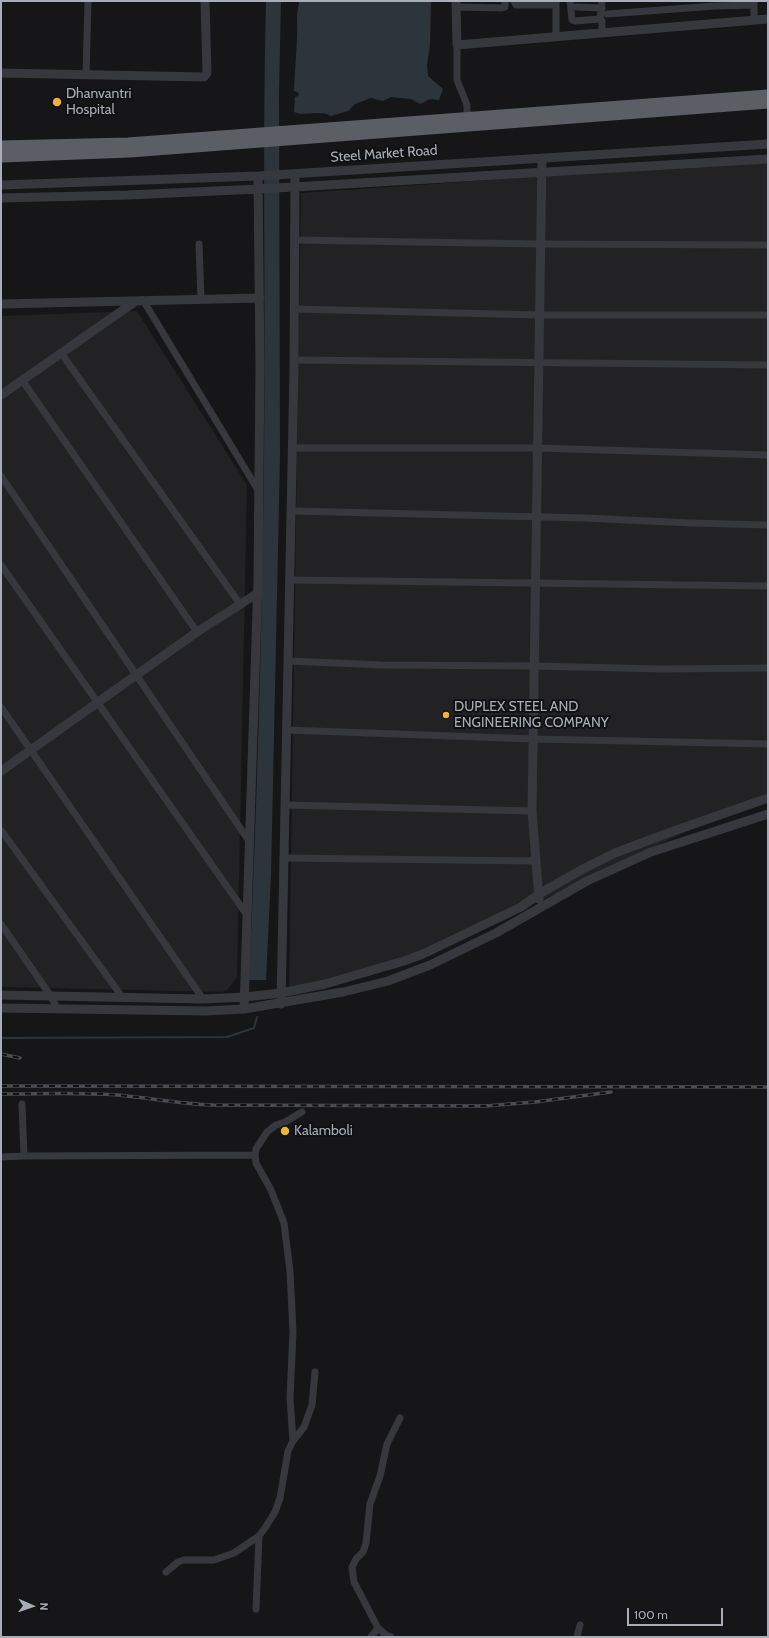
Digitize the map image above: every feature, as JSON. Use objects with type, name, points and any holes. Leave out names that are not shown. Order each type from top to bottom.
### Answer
[{"type":"highway","points":[[298,135],[466,118],[768,95]]},
{"type":"highway","points":[[1,157],[130,152],[298,135],[768,103]]},
{"type":"highway","points":[[1,146],[249,139]]},
{"type":"street","points":[[86,75],[88,1]]},
{"type":"street","points":[[1,73],[204,77],[207,73],[205,1]]},
{"type":"street","points":[[466,118],[467,105],[457,80],[456,4],[502,8],[504,7],[505,1]]},
{"type":"street","points":[[514,1],[516,5],[556,3],[556,38]]},
{"type":"street","points":[[570,1],[571,17],[572,20],[576,21],[600,19],[604,8]]},
{"type":"street","points":[[576,7],[604,8],[715,6],[754,3],[754,20]]},
{"type":"street","points":[[457,45],[556,38],[768,19]]},
{"type":"street","points":[[602,21],[602,33]]},
{"type":"street","name":"Steel Market Road","points":[[1,185],[258,176],[768,144]]},
{"type":"street","points":[[540,908],[535,862],[532,811],[542,158]]},
{"type":"street","name":"Steel Market Road","points":[[1,198],[259,190],[768,159]]},
{"type":"street","points":[[279,1004],[292,511],[295,174]]},
{"type":"street","points":[[248,1009],[247,915],[258,593],[260,298],[258,176]]},
{"type":"street","points":[[294,240],[540,244],[768,245]]},
{"type":"street","points":[[199,244],[201,299]]},
{"type":"street","points":[[1,304],[260,298]]},
{"type":"street","points":[[139,300],[258,490]]},
{"type":"street","points":[[1,395],[139,300]]},
{"type":"street","points":[[294,309],[539,315],[768,315]]},
{"type":"street","points":[[61,353],[240,604]]},
{"type":"street","points":[[294,360],[768,365]]},
{"type":"street","points":[[22,380],[197,632]]},
{"type":"street","points":[[293,448],[537,448],[768,455]]},
{"type":"street","points":[[1,476],[250,841]]},
{"type":"street","points":[[292,511],[536,516],[768,525]]},
{"type":"street","points":[[1,565],[247,915]]},
{"type":"street","points":[[290,580],[768,586]]},
{"type":"street","points":[[1,771],[197,632],[258,593]]},
{"type":"street","points":[[288,661],[381,665],[662,669],[768,668]]},
{"type":"street","points":[[1,707],[203,999]]},
{"type":"street","points":[[287,730],[533,739],[768,744]]},
{"type":"street","points":[[1,995],[203,999],[249,997],[325,984],[417,956],[521,907],[539,894],[615,853],[768,798]]},
{"type":"street","points":[[285,805],[532,811]]},
{"type":"street","points":[[1,1008],[206,1011],[248,1009],[343,992],[388,981],[430,965],[496,933],[587,881],[651,852],[768,814]]},
{"type":"street","points":[[1,830],[123,998]]},
{"type":"street","points":[[284,858],[535,862]]},
{"type":"street","points":[[1,924],[50,995],[57,1008]]},
{"type":"street","points":[[22,1104],[24,1156]]},
{"type":"street","points":[[293,1441],[290,1398],[293,1332],[290,1271],[284,1223],[271,1190],[256,1163],[255,1155],[256,1149],[271,1129],[302,1112]]},
{"type":"street","points":[[1,1157],[255,1155]]},
{"type":"street","points":[[166,1572],[178,1562],[184,1560],[214,1560],[234,1553],[259,1536],[275,1512],[280,1498],[288,1451],[293,1441],[304,1427],[312,1405],[315,1372]]},
{"type":"street","points":[[391,1637],[386,1635],[378,1628],[354,1582],[352,1568],[356,1559],[363,1552],[366,1543],[370,1504],[380,1476],[387,1444],[400,1418]]},
{"type":"street","points":[[256,1609],[259,1536]]},
{"type":"street","points":[[577,1637],[580,1626]]},
{"type":"street","points":[[371,1637],[378,1628]]},
{"type":"shaded area","points":[[266,1],[281,1],[279,93],[280,456],[271,875],[266,980],[249,980],[259,720],[263,524],[264,116]]},
{"type":"shaded area","points":[[299,1],[431,1],[430,45],[427,65],[428,76],[443,89],[439,100],[430,99],[420,104],[411,99],[391,97],[383,101],[371,98],[355,104],[348,111],[331,116],[322,113],[303,114],[294,112],[295,97],[298,96],[299,93],[294,91],[297,14]]},
{"type":"shaded area","points":[[768,161],[768,793],[474,932],[364,972],[289,987],[301,193]]},
{"type":"shaded area","points":[[137,311],[247,485],[237,978],[227,990],[222,992],[1,987],[1,316]]},
{"type":"waterway","points":[[1,1038],[227,1037],[254,1028],[257,1017]]},
{"type":"railway","points":[[1,1054],[20,1058]]},
{"type":"railway","points":[[1,1086],[768,1087]]},
{"type":"railway","points":[[1,1094],[103,1094],[213,1105],[485,1106],[535,1102],[611,1092]]},
{"type":"place","name":"Dhanvantri Hospital","points":[[57,102]]},
{"type":"place","name":"DUPLEX STEEL AND ENGINEERING COMPANY","points":[[446,715]]},
{"type":"place","name":"Kalamboli","points":[[285,1131]]}]
